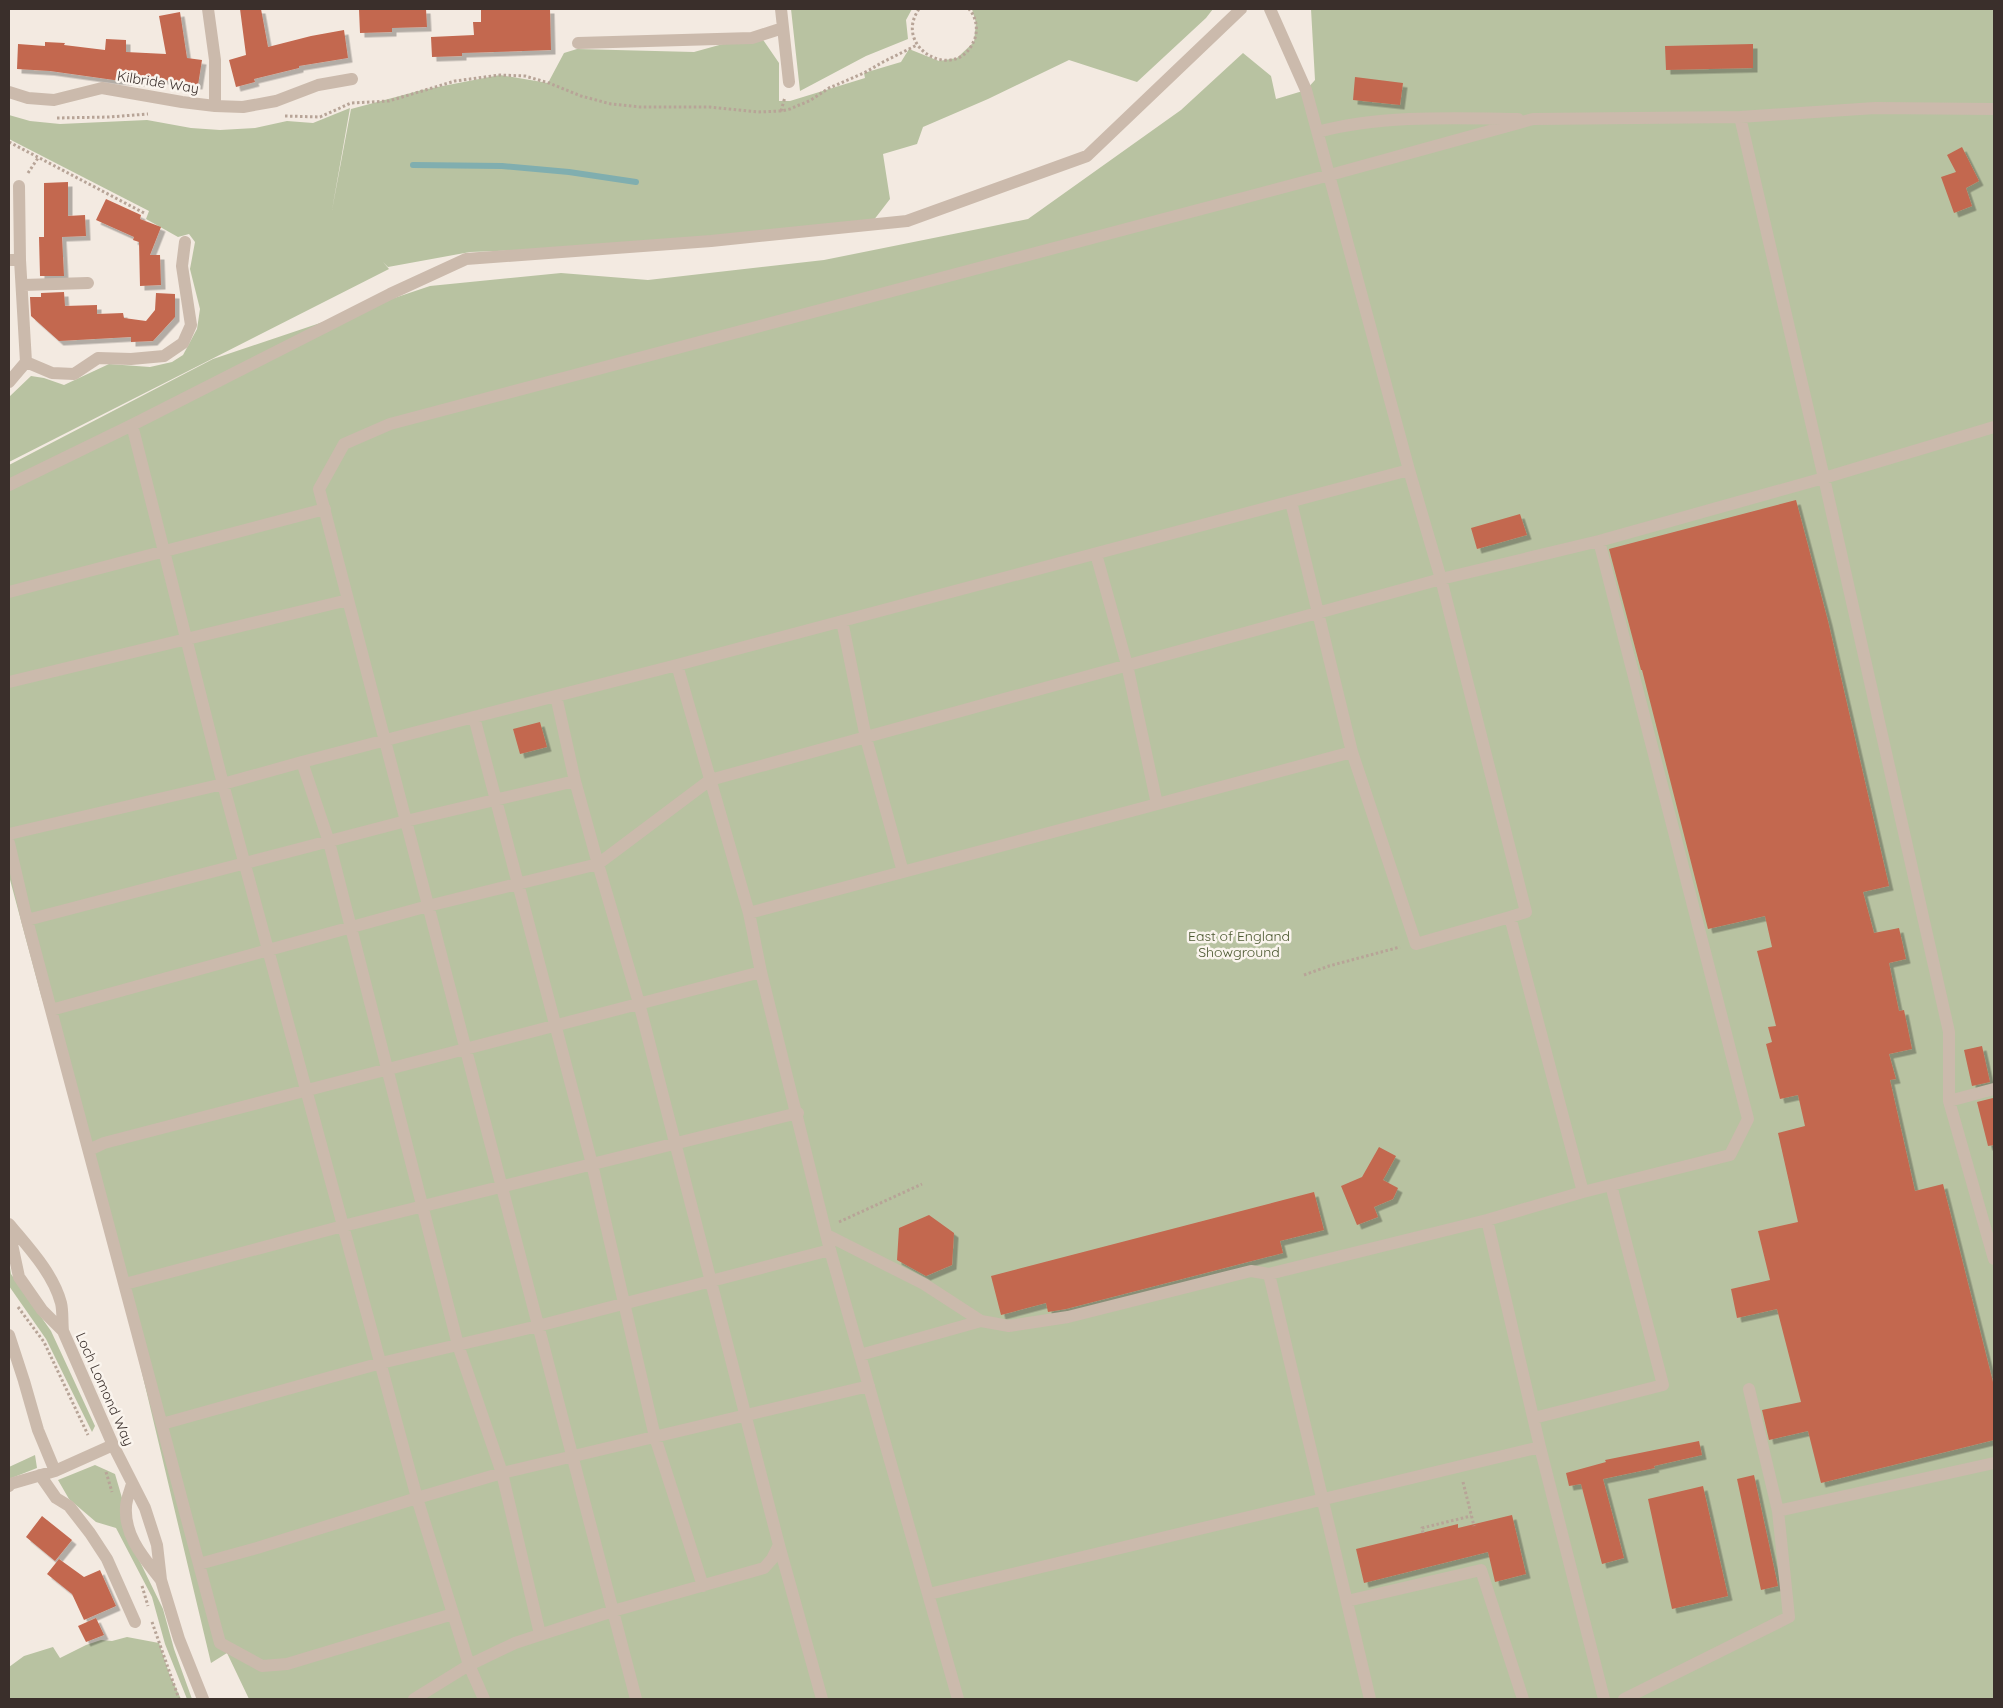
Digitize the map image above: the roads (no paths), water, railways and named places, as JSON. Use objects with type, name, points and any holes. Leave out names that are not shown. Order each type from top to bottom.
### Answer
[{"type":"street","name":"Kilbride Way","points":[[208,9],[215,60],[215,106]]},
{"type":"street","points":[[781,9],[789,82]]},
{"type":"street","points":[[9,485],[390,294],[466,259],[711,241],[907,221],[1087,156],[1241,9]]},
{"type":"street","points":[[1270,9],[1306,90],[1318,132],[1409,470],[1441,579],[1526,912],[1416,944],[1352,752],[1291,502]]},
{"type":"street","points":[[578,43],[752,38],[783,28]]},
{"type":"street","name":"Kilbride Way","points":[[9,92],[28,98],[54,100],[102,88],[182,102],[243,107],[276,101],[318,85],[352,79]]},
{"type":"street","points":[[1318,132],[1341,125],[1455,118],[1740,117],[1875,108],[1994,109]]},
{"type":"street","points":[[1740,117],[1824,478],[1949,1032],[1949,1100],[1994,1259]]},
{"type":"street","points":[[636,1699],[319,489],[344,444],[390,424],[1330,175],[1533,119]]},
{"type":"street","points":[[9,382],[26,362],[23,285],[15,260],[20,231],[19,186]]},
{"type":"street","points":[[26,362],[52,373],[74,374],[98,358],[131,359],[164,356],[183,343],[191,325],[182,266],[185,242]]},
{"type":"street","points":[[23,285],[88,283]]},
{"type":"street","points":[[132,425],[245,864],[417,1498],[469,1666],[484,1699]]},
{"type":"street","points":[[51,1010],[428,906],[598,864],[710,780],[1441,579],[1599,541],[1824,478],[1994,427]]},
{"type":"street","points":[[9,834],[224,784],[384,739],[677,665],[1409,470]]},
{"type":"street","points":[[9,592],[64,576],[165,552],[325,509]]},
{"type":"street","points":[[827,1235],[924,1284],[981,1321],[1009,1326],[1068,1317],[1251,1271],[1269,1274],[1487,1220],[1583,1192],[1730,1155],[1748,1118],[1599,541]]},
{"type":"street","points":[[1096,554],[1127,665],[1157,804]]},
{"type":"street","points":[[9,682],[348,600]]},
{"type":"street","points":[[842,621],[866,738],[903,872]]},
{"type":"street","points":[[677,665],[749,913],[761,972],[798,1113],[830,1250],[958,1699]]},
{"type":"street","points":[[556,696],[598,864],[640,1003],[745,1415],[822,1699]]},
{"type":"street","points":[[474,717],[557,1024],[592,1164],[655,1437],[703,1586]]},
{"type":"street","points":[[749,913],[1352,752]]},
{"type":"street","points":[[302,762],[328,842],[351,927],[458,1345],[502,1473],[540,1634]]},
{"type":"street","points":[[27,920],[406,821],[576,781]]},
{"type":"street","points":[[9,843],[27,920],[220,1643],[262,1666],[287,1664],[453,1614]]},
{"type":"street","points":[[1510,916],[1583,1192]]},
{"type":"street","points":[[89,1150],[104,1143],[761,972]]},
{"type":"street","points":[[1949,1100],[1994,1089]]},
{"type":"street","points":[[125,1284],[343,1226],[798,1113]]},
{"type":"street","points":[[1534,1418],[1663,1385],[1612,1185]]},
{"type":"street","points":[[1487,1220],[1540,1447],[1604,1699]]},
{"type":"street","points":[[9,1223],[52,1282],[61,1304],[63,1331]]},
{"type":"street","name":"Loch Lomond Way","points":[[9,1230],[19,1277],[42,1310],[63,1331],[132,1484],[145,1508],[157,1545],[161,1580],[179,1639],[203,1699]]},
{"type":"street","points":[[162,1424],[381,1363],[538,1326],[830,1250]]},
{"type":"street","points":[[1269,1274],[1321,1500],[1347,1601],[1366,1698]]},
{"type":"street","points":[[860,1355],[981,1321]]},
{"type":"street","points":[[9,1335],[38,1430],[55,1471]]},
{"type":"street","points":[[199,1564],[502,1473],[869,1386]]},
{"type":"street","points":[[1624,1699],[1788,1617],[1778,1510],[1749,1389]]},
{"type":"street","points":[[9,1486],[10,1484],[40,1474],[55,1471],[114,1445]]},
{"type":"street","points":[[929,1594],[1540,1447]]},
{"type":"street","points":[[1778,1510],[1994,1464]]},
{"type":"street","points":[[40,1474],[56,1498],[70,1506],[107,1560],[134,1622]]},
{"type":"street","name":"Loch Lomond Way","points":[[132,1484],[126,1506],[128,1526],[137,1550],[161,1580]]},
{"type":"street","points":[[764,1568],[772,1559],[779,1545]]},
{"type":"street","points":[[414,1699],[469,1666],[516,1642],[613,1611],[764,1568],[776,1570],[784,1575],[789,1582]]},
{"type":"street","points":[[1347,1601],[1481,1570],[1523,1699]]},
{"type":"waterway","points":[[413,165],[502,166],[569,172],[636,182]]},
{"type":"park label","name":"East of England Showground","points":[[1239,944]]}]
